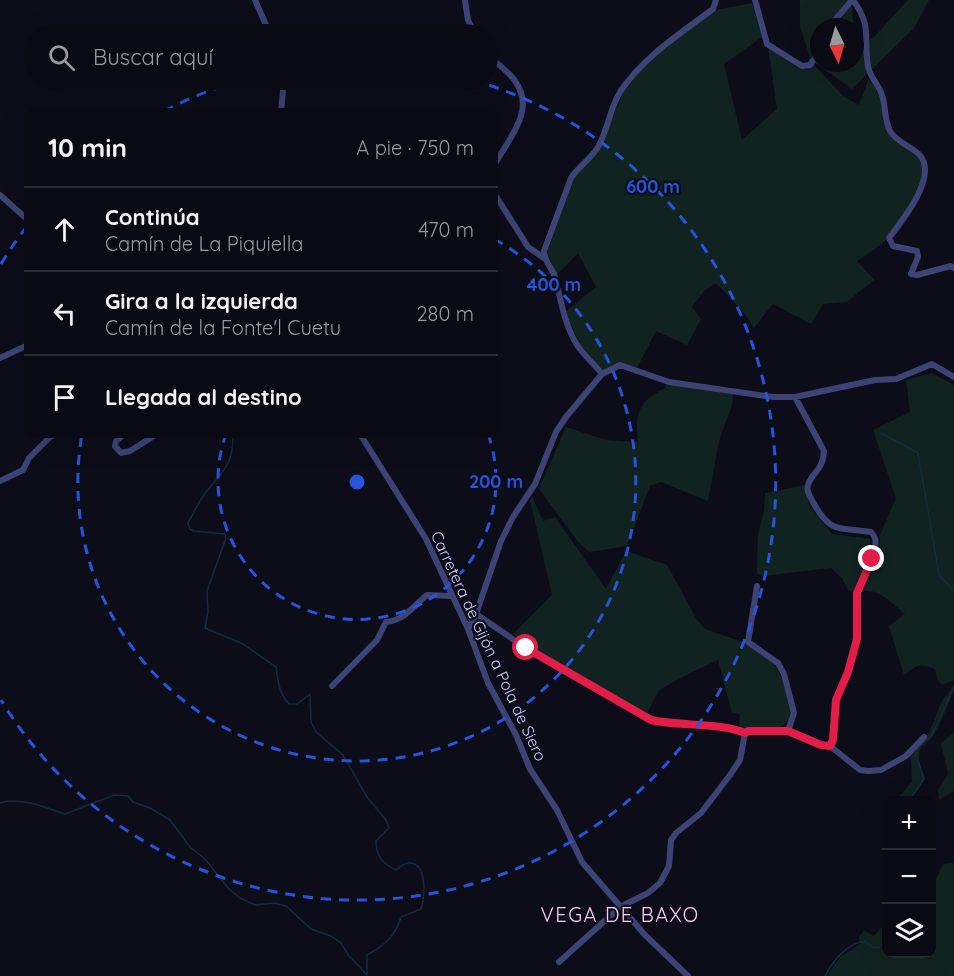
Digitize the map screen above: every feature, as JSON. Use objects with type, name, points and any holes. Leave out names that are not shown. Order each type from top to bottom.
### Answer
[{"type":"street","points":[[255,0],[266,24]]},
{"type":"street","points":[[465,0],[470,24]]},
{"type":"street","points":[[544,258],[544,251],[571,178],[597,149],[621,91],[667,43],[713,9],[716,0]]},
{"type":"street","points":[[755,0],[767,44],[802,66],[810,65]]},
{"type":"street","points":[[837,18],[852,0],[859,9],[868,36],[868,69],[882,94],[889,129],[896,139],[918,152],[923,158],[925,171],[923,183],[903,221],[889,238],[893,246],[917,251],[918,257],[911,274],[917,275],[951,266],[954,268]]},
{"type":"street","points":[[498,64],[514,79],[521,96],[523,111],[517,129],[498,160]]},
{"type":"street","points":[[281,108],[283,90]]},
{"type":"street","points":[[0,195],[24,216]]},
{"type":"street","points":[[498,198],[528,247],[544,258],[554,274],[564,315],[574,339],[603,374]]},
{"type":"street","points":[[0,358],[24,347]]},
{"type":"street","points":[[468,629],[476,614],[501,541],[513,517],[535,484],[556,432],[603,374],[620,365],[669,382],[773,397],[795,397],[875,380],[896,379],[932,364],[954,376]]},
{"type":"street","points":[[795,397],[824,451],[820,468],[808,484],[809,494],[816,507],[834,528],[871,532],[875,535],[876,541],[875,549],[857,593],[857,639],[848,672],[836,700],[833,740],[830,746]]},
{"type":"street","points":[[0,481],[23,470],[29,458],[47,438]]},
{"type":"street","points":[[120,438],[115,446],[121,453],[130,451],[151,438]]},
{"type":"street","name":"Carretera de Gijón a Pola de Siero","points":[[363,438],[426,539],[468,629],[488,683],[516,735],[530,769],[557,810],[582,862],[663,954],[688,976]]},
{"type":"street","points":[[757,586],[748,642],[778,663],[784,674],[794,713],[788,731]]},
{"type":"street","points":[[332,686],[377,640],[386,622],[404,617],[427,594],[452,596]]},
{"type":"street","points":[[476,614],[526,648],[651,720],[745,733],[748,731],[788,731],[821,745],[830,746],[860,770],[868,771],[881,770],[906,756],[924,737]]},
{"type":"street","points":[[559,962],[620,907],[648,893],[660,883],[669,867],[670,843],[701,813],[735,768],[740,760],[745,733]]},
{"type":"green space","points":[[800,0],[851,0],[853,18],[810,18],[810,57],[800,27]]},
{"type":"green space","points":[[908,0],[929,0],[914,28],[852,89],[828,72],[864,72],[864,45],[875,36]]},
{"type":"green space","points":[[752,3],[762,37],[724,64],[742,140],[777,109],[768,46],[800,69],[810,67],[810,72],[821,72],[844,97],[859,105],[869,78],[880,96],[889,134],[908,147],[920,160],[922,173],[920,182],[904,214],[887,239],[857,261],[874,280],[847,302],[823,304],[811,324],[773,304],[754,328],[745,314],[716,283],[704,291],[692,307],[701,319],[687,345],[656,331],[637,368],[620,363],[603,370],[580,344],[565,312],[596,287],[578,253],[557,275],[547,253],[572,180],[597,155],[623,93],[641,70],[667,46],[716,10]]},
{"type":"green space","points":[[931,373],[954,385],[954,680],[942,685],[935,669],[929,667],[918,666],[904,675],[889,626],[905,614],[875,592],[864,591],[880,553],[880,535],[896,498],[873,430],[910,412],[906,380]]},
{"type":"green space","points":[[666,384],[733,393],[732,405],[719,441],[708,501],[661,482],[650,486],[627,546],[590,552],[579,543],[539,489],[566,427],[606,440],[638,442],[637,423],[640,409],[649,398],[665,388]]},
{"type":"green space","points":[[805,485],[809,505],[832,534],[870,539],[871,550],[854,592],[848,590],[842,578],[831,568],[761,576],[757,573],[758,534],[764,511],[765,493]]},
{"type":"green space","points":[[532,496],[543,521],[555,517],[606,589],[626,551],[667,565],[697,620],[705,629],[746,643],[774,664],[782,679],[792,715],[787,722],[776,729],[769,730],[739,727],[740,714],[732,713],[718,660],[659,690],[646,715],[531,648],[513,634],[552,595],[530,500]]},
{"type":"green space","points":[[954,685],[938,727],[919,753],[919,762],[925,779],[914,796],[900,796],[912,782],[911,759],[905,751],[924,740],[942,701]]},
{"type":"green space","points":[[954,733],[954,791],[939,800],[938,790],[948,774],[941,743]]},
{"type":"green space","points":[[954,863],[954,976],[827,976],[840,957],[860,944],[859,937],[864,930],[874,936],[882,927],[882,958],[936,958],[936,879],[943,864]]},
{"type":"waterway","points":[[881,433],[918,453],[939,575],[954,591]]},
{"type":"waterway","points":[[233,438],[227,466],[202,498],[188,523],[190,529],[194,531],[225,534],[226,538],[207,591],[208,612],[205,628],[243,644],[276,667],[281,692],[289,704],[297,704],[310,694],[311,722],[316,732],[343,755],[367,797],[386,820],[389,828],[376,841],[381,859],[396,870],[406,863],[414,864],[419,868],[424,881],[421,909],[401,917],[396,930],[388,940],[367,955],[367,976]]},
{"type":"waterway","points":[[912,796],[924,779],[916,754],[918,747],[932,735],[954,687]]},
{"type":"waterway","points":[[0,803],[24,802],[65,814],[114,795],[128,796],[133,802],[150,808],[170,820],[190,847],[205,859],[229,889],[240,898],[255,905],[274,903],[286,906],[311,929],[331,936],[341,943],[349,956],[367,975]]},
{"type":"waterway","points":[[825,976],[836,959],[851,946],[864,941],[874,948],[882,944]]},
{"type":"district","name":"VEGA DE BAXO","points":[[620,914]]},
{"type":"route","points":[[526,648],[651,720],[669,724],[740,730],[745,733],[748,731],[788,731],[804,739],[830,746],[833,740],[836,700],[848,672],[857,639],[857,593],[872,559]]}]
